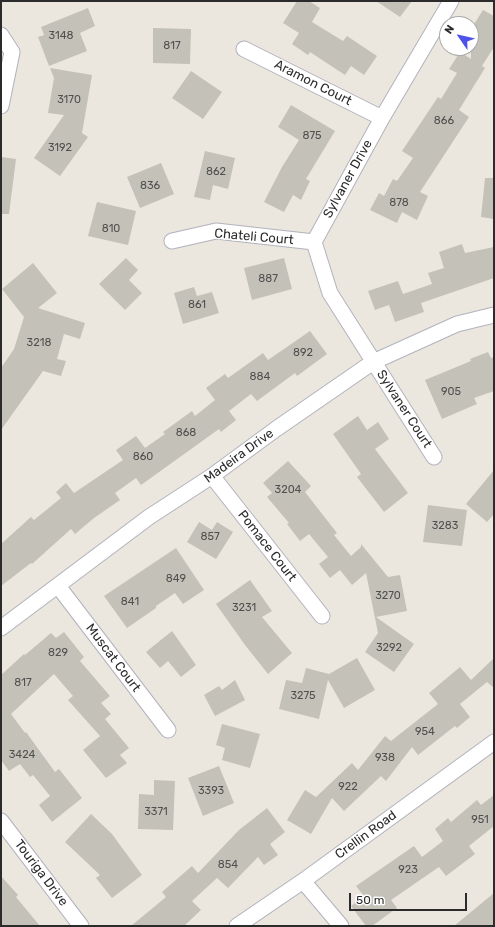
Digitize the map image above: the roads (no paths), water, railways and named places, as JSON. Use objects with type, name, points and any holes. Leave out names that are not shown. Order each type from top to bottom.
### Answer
[{"type":"street","name":"Sylvaner Drive","points":[[314,242],[382,118],[451,1]]},
{"type":"street","points":[[1,35],[12,52],[1,106]]},
{"type":"street","name":"Aramon Court","points":[[244,49],[382,118]]},
{"type":"street","name":"Chateli Court","points":[[172,242],[216,231],[314,242]]},
{"type":"street","points":[[314,242],[330,294],[373,362]]},
{"type":"street","name":"Madeira Drive","points":[[1,628],[149,517],[212,476],[276,429],[373,362],[457,324],[494,315]]},
{"type":"street","name":"Sylvaner Court","points":[[373,362],[434,457]]},
{"type":"street","name":"Pomace Court","points":[[212,476],[322,616]]},
{"type":"street","name":"Muscat Court","points":[[58,586],[168,730]]},
{"type":"street","name":"Crellin Road","points":[[237,926],[303,881],[494,742]]},
{"type":"street","name":"Touriga Drive","points":[[1,821],[81,926]]},
{"type":"street","points":[[303,881],[341,926]]}]
